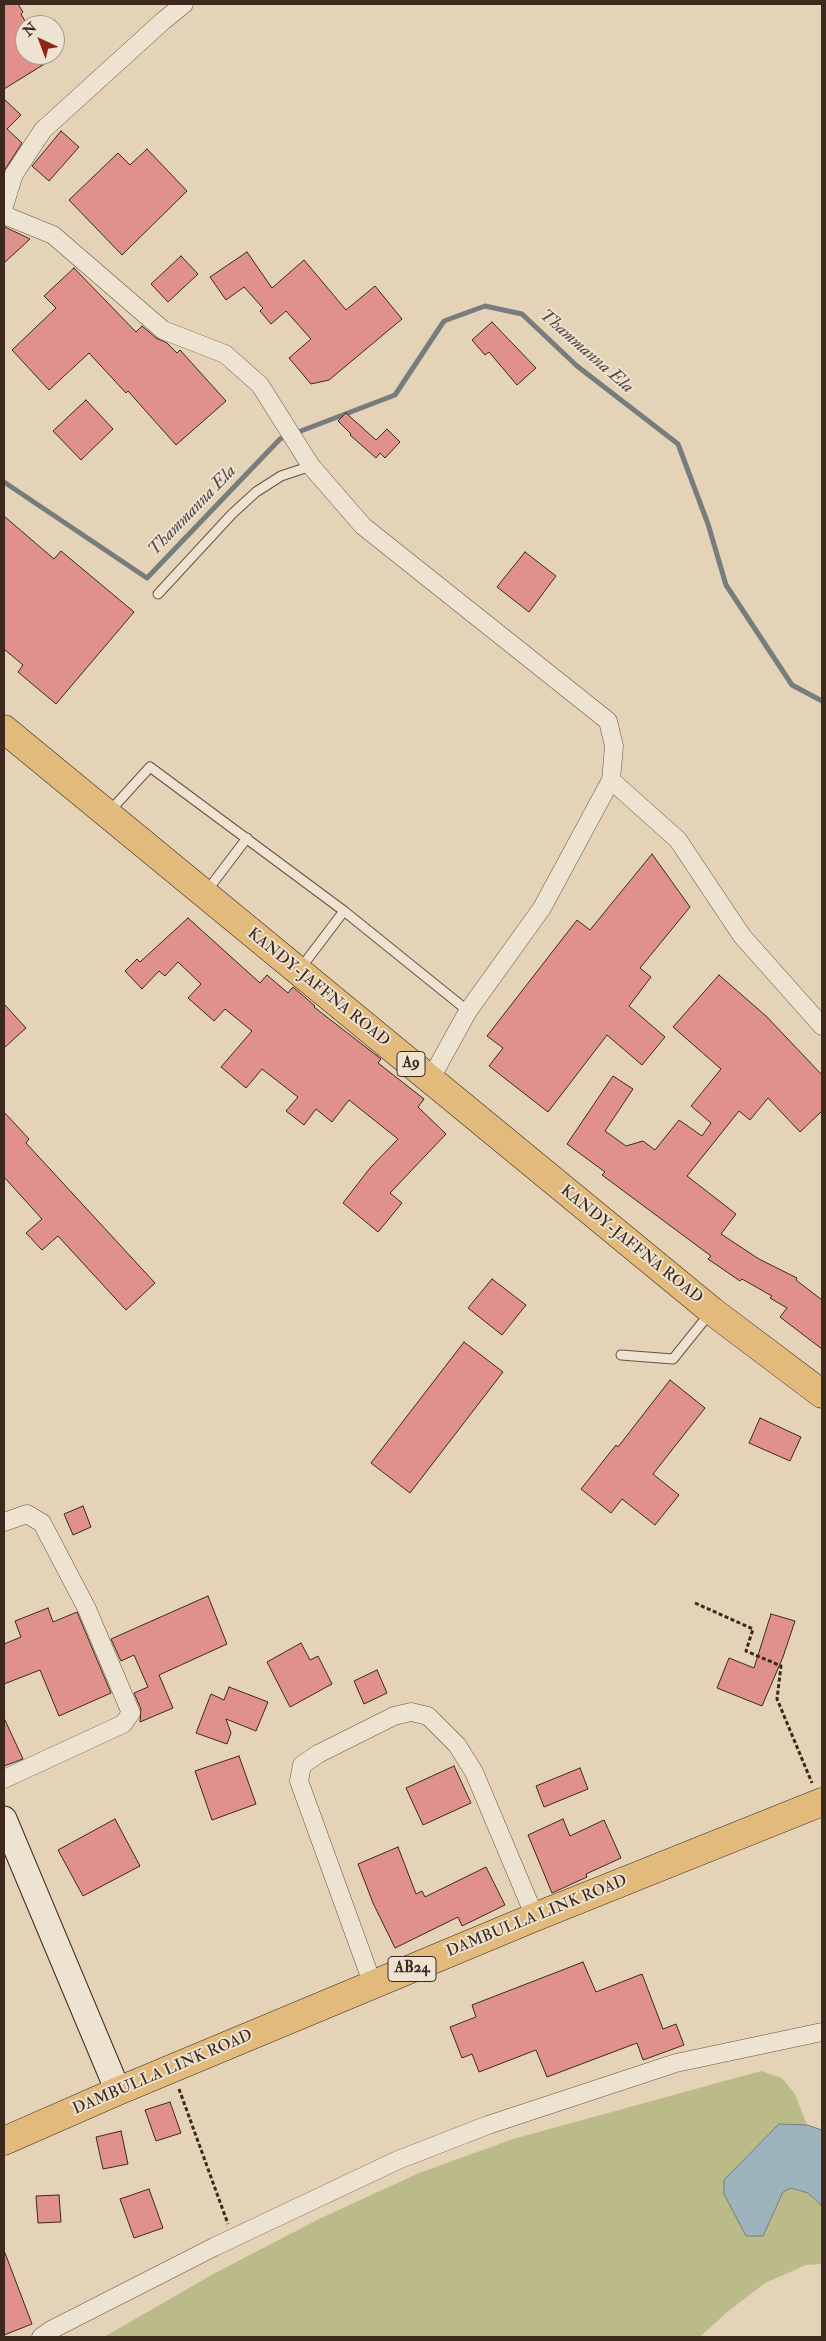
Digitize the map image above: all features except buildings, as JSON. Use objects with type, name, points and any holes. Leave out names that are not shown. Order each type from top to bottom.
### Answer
[{"type":"main road","name":"KANDY-JAFFNA ROAD","points":[[4,729],[712,1311],[822,1394]]},
{"type":"main road","name":"DAMBULLA LINK ROAD","points":[[4,2141],[118,2091],[536,1917],[821,1803]]},
{"type":"street","points":[[4,206],[14,174],[44,130],[162,21],[184,4]]},
{"type":"street","points":[[4,215],[53,235],[164,330],[225,354],[260,385],[272,401],[307,459],[363,526],[608,722],[614,746],[611,780],[542,908],[468,1011],[430,1080]]},
{"type":"street","points":[[611,780],[678,840],[742,936],[822,1026]]},
{"type":"street","points":[[4,1522],[27,1514],[42,1523],[87,1608],[131,1713],[124,1724],[4,1778]]},
{"type":"street","points":[[373,1985],[299,1781],[302,1765],[318,1754],[394,1716],[411,1712],[428,1716],[457,1745],[474,1772],[536,1917]]},
{"type":"street","points":[[4,1819],[118,2091]]},
{"type":"street","points":[[41,2337],[51,2330],[234,2238],[398,2160],[488,2125],[676,2063],[822,2032]]},
{"type":"lane","points":[[158,594],[232,514],[256,492],[307,459]]},
{"type":"lane","points":[[108,814],[150,767],[344,911],[468,1011]]},
{"type":"lane","points":[[204,894],[247,838]]},
{"type":"lane","points":[[298,972],[344,911]]},
{"type":"lane","points":[[621,1355],[673,1359],[712,1311]]},
{"type":"path","points":[[695,1604],[752,1629],[746,1651],[781,1666],[777,1700],[821,1803]]},
{"type":"path","points":[[172,2069],[234,2238]]},
{"type":"green space","points":[[761,2071],[782,2078],[795,2094],[807,2125],[779,2124],[783,2192],[791,2188],[808,2193],[822,2206],[822,2264],[806,2265],[765,2283],[726,2313],[700,2337],[104,2337],[215,2273],[319,2219],[419,2173],[513,2139]]},
{"type":"water","points":[[779,2124],[807,2125],[822,2130],[822,2206],[808,2193],[791,2188],[783,2192],[763,2236],[746,2236],[724,2194],[724,2180]]},
{"type":"waterway","name":"Thammanna Ela","points":[[4,482],[147,578],[280,439],[395,395],[444,321],[485,306],[522,314],[577,366],[678,444],[708,524],[726,585],[792,685],[822,701]]}]
